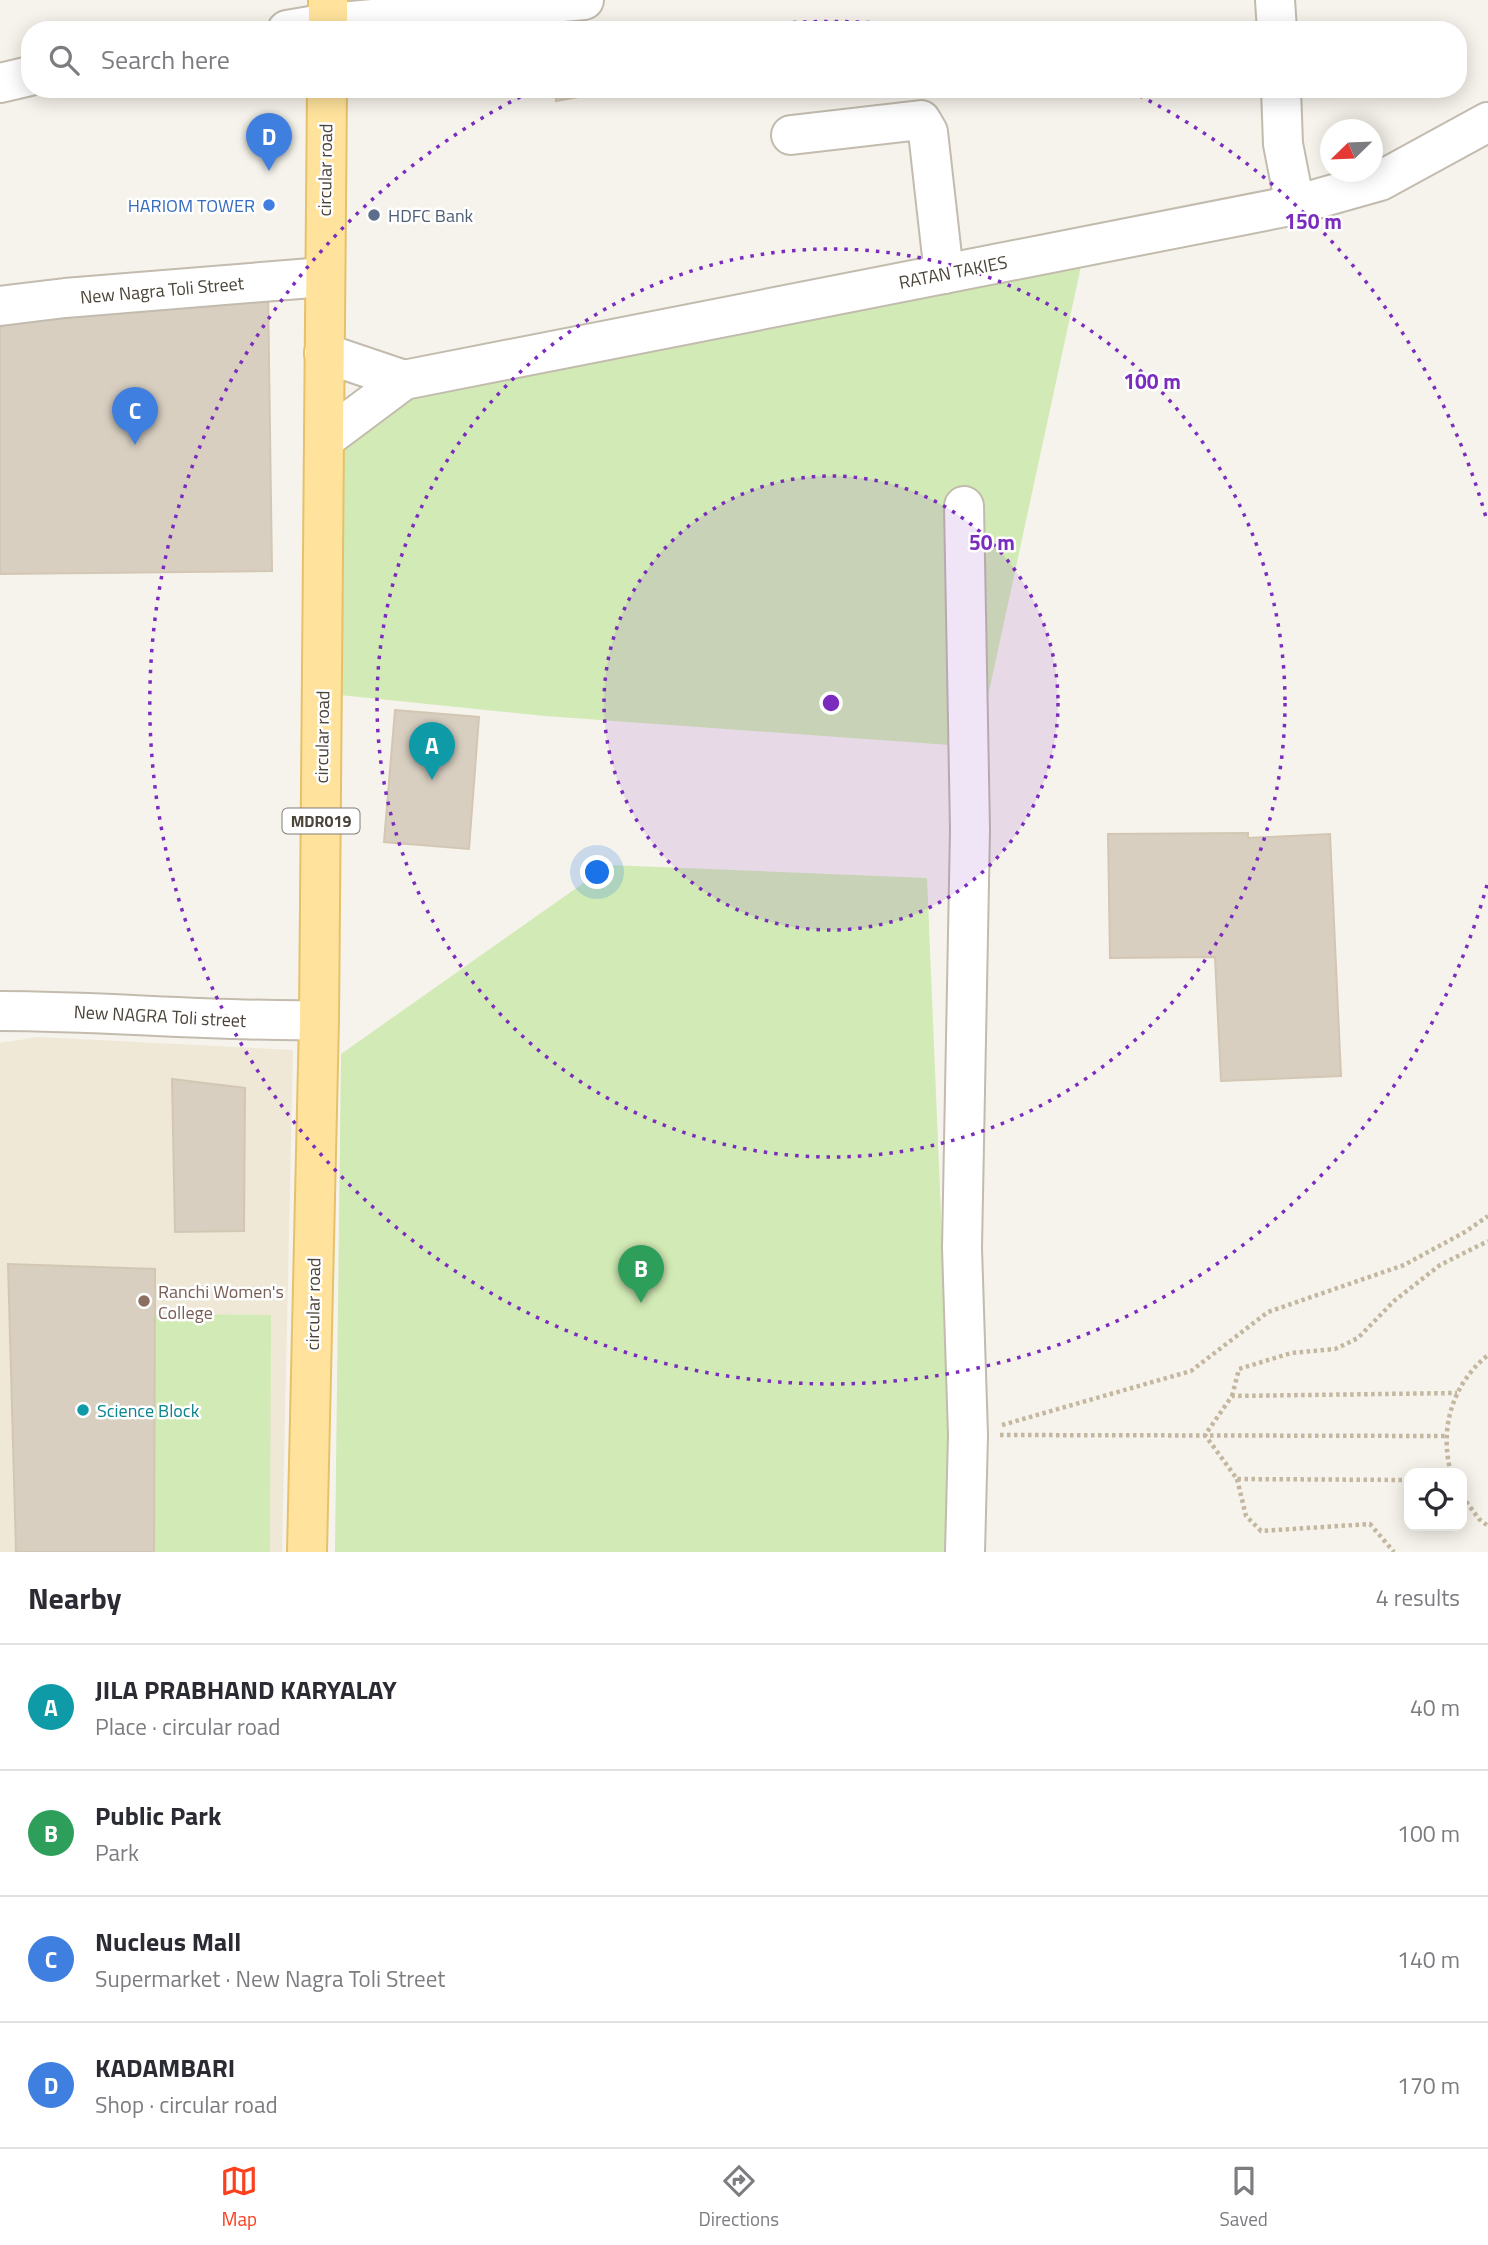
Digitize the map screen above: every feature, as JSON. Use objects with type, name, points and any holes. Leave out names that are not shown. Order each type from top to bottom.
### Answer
[{"type":"main road","name":"circular road","points":[[307,1552],[319,1020],[327,98]]},
{"type":"street","points":[[328,18],[584,0]]},
{"type":"street","points":[[1275,0],[1276,21]]},
{"type":"street","points":[[0,83],[21,78]]},
{"type":"street","points":[[1281,98],[1283,144],[1295,205]]},
{"type":"street","points":[[791,135],[920,120],[928,132],[944,274]]},
{"type":"street","name":"RATAN TAKIES","points":[[325,439],[404,380],[1295,205],[1380,181],[1488,122]]},
{"type":"street","name":"New Nagra Toli Street","points":[[0,306],[324,277]]},
{"type":"street","name":"RATAN TAKIES","points":[[324,353],[404,380]]},
{"type":"street","points":[[964,506],[970,830],[962,1248],[968,1435],[965,1552]]},
{"type":"street","name":"New NAGRA Toli street","points":[[0,1011],[254,1021],[319,1020]]},
{"type":"path","points":[[968,1435],[1191,1371],[1268,1312],[1404,1265],[1465,1232],[1488,1216]]},
{"type":"path","points":[[1205,1435],[1232,1396],[1239,1369],[1291,1353],[1335,1349],[1358,1338],[1394,1301],[1440,1265],[1488,1241]]},
{"type":"path","points":[[1450,1468],[1446,1436],[1449,1413],[1469,1373],[1488,1355]]},
{"type":"path","points":[[1232,1396],[1457,1393]]},
{"type":"path","points":[[968,1435],[1446,1436]]},
{"type":"path","points":[[1205,1435],[1237,1479],[1247,1516],[1261,1531],[1370,1524],[1394,1552]]},
{"type":"path","points":[[1237,1479],[1404,1480]]},
{"type":"path","points":[[1467,1502],[1488,1526]]},
{"type":"shaded area","name":"Ranchi Women's College","points":[[38,1037],[293,1050],[282,1552],[0,1552],[0,1043]]},
{"type":"green space","points":[[1083,257],[977,747],[545,716],[340,695],[330,445],[399,396]]},
{"type":"green space","points":[[609,865],[927,878],[955,1552],[335,1552],[341,1054]]},
{"type":"green space","points":[[155,1314],[271,1315],[270,1552],[154,1552]]},
{"type":"building","points":[[268,289],[272,571],[0,574],[0,318]]},
{"type":"building","points":[[395,710],[479,717],[469,849],[384,842]]},
{"type":"building","points":[[1248,833],[1248,838],[1330,834],[1341,1076],[1221,1081],[1215,957],[1110,958],[1108,834]]},
{"type":"building","points":[[172,1079],[245,1088],[244,1231],[175,1232]]},
{"type":"building","name":"Science Block","points":[[8,1264],[155,1269],[154,1552],[16,1552]]},
{"type":"place","name":"KADAMBARI","points":[[269,171]]},
{"type":"place","name":"HARIOM TOWER","points":[[269,205]]},
{"type":"place","name":"HDFC Bank","points":[[374,215]]},
{"type":"place","name":"Nucleus Mall","points":[[135,445]]},
{"type":"place","name":"JILA PRABHAND KARYALAY","points":[[432,780]]},
{"type":"place","name":"Ranchi Women's College","points":[[144,1301]]},
{"type":"place","name":"Public Park","points":[[641,1303]]},
{"type":"place","name":"Science Block","points":[[83,1410]]}]
